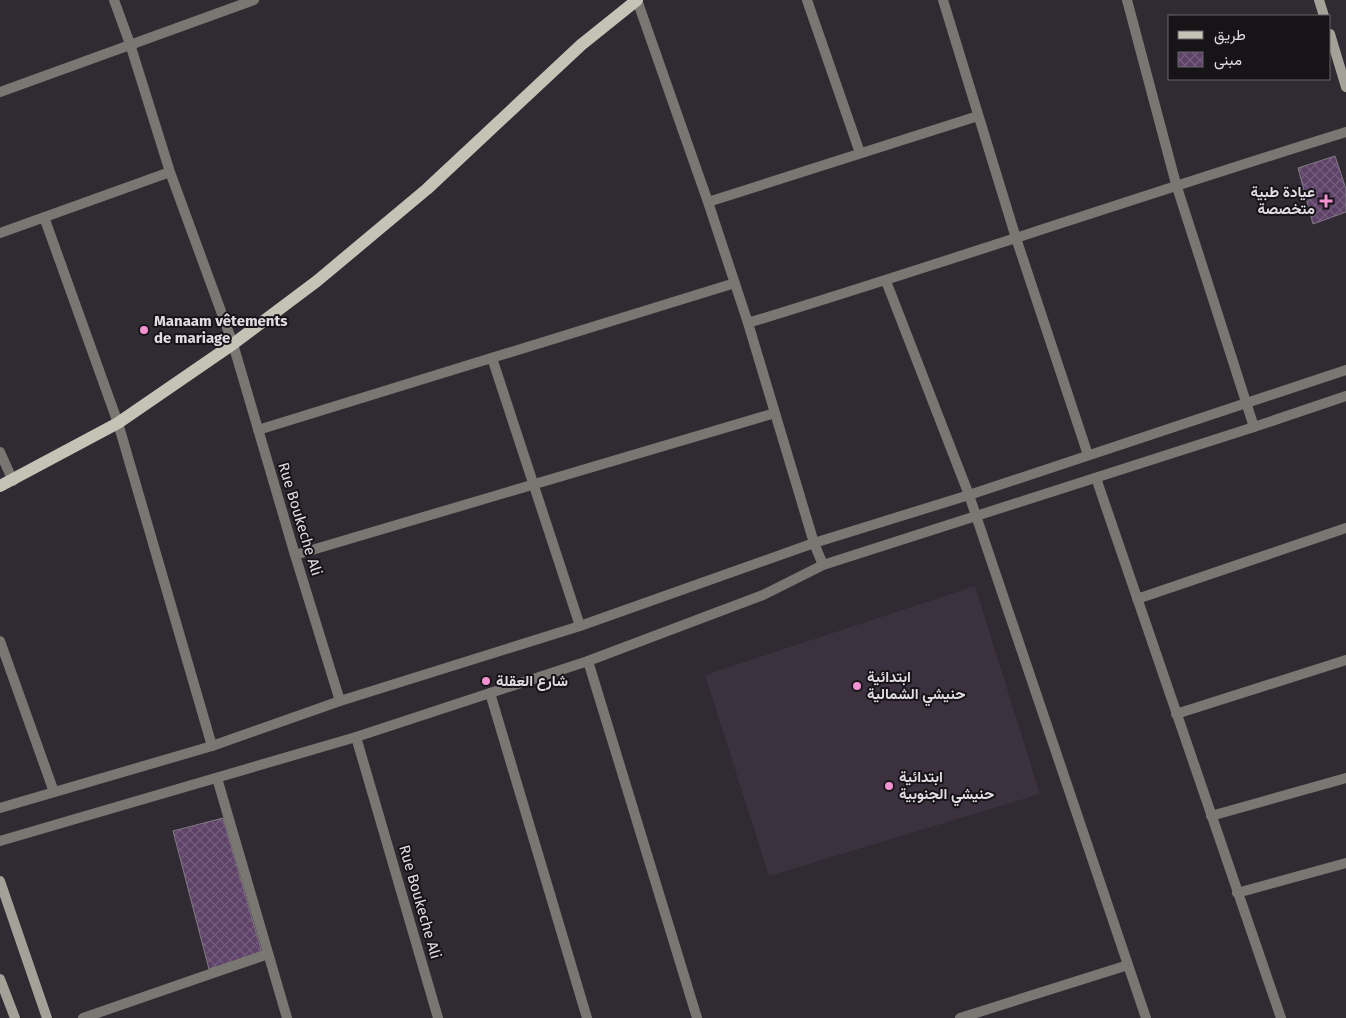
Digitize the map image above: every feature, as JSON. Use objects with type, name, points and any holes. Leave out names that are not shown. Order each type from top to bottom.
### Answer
[{"type":"main road","points":[[0,486],[118,423],[233,344],[317,281],[427,189],[581,44],[637,0]]},
{"type":"main road","points":[[1319,0],[1324,15]]},
{"type":"main road","points":[[1331,37],[1346,87]]},
{"type":"main road","points":[[0,881],[47,1018]]},
{"type":"main road","points":[[0,979],[15,1018]]},
{"type":"street","name":"Rue Boukeche Ali","points":[[114,0],[130,44],[170,172],[233,344],[340,701]]},
{"type":"street","points":[[0,92],[254,0]]},
{"type":"street","points":[[637,0],[748,322],[814,543],[823,565]]},
{"type":"street","points":[[807,0],[860,153]]},
{"type":"street","points":[[943,0],[1016,238],[1088,455]]},
{"type":"street","points":[[1127,0],[1176,184],[1254,427]]},
{"type":"street","points":[[708,202],[978,116]]},
{"type":"street","points":[[748,322],[886,280],[1176,184],[1346,132]]},
{"type":"street","points":[[0,233],[170,172]]},
{"type":"street","points":[[44,217],[118,423],[212,746]]},
{"type":"street","points":[[886,280],[977,516],[1146,1018]]},
{"type":"street","points":[[258,430],[735,284]]},
{"type":"street","points":[[492,358],[580,626]]},
{"type":"street","points":[[0,808],[212,746],[340,701],[580,626],[814,543],[969,495],[1346,370]]},
{"type":"street","points":[[0,841],[356,737],[588,661],[763,595],[823,565],[1346,396]]},
{"type":"street","points":[[295,555],[775,413]]},
{"type":"street","points":[[0,452],[12,481]]},
{"type":"street","points":[[1096,478],[1236,892],[1281,1018]]},
{"type":"street","points":[[1137,599],[1346,528]]},
{"type":"street","points":[[0,641],[54,792]]},
{"type":"street","points":[[1176,714],[1346,660]]},
{"type":"street","points":[[588,661],[697,1018]]},
{"type":"street","points":[[490,693],[587,1018]]},
{"type":"street","name":"Rue Boukeche Ali","points":[[356,737],[438,1018]]},
{"type":"street","points":[[217,778],[287,1018]]},
{"type":"street","points":[[1211,816],[1346,778]]},
{"type":"street","points":[[1236,892],[1346,863]]},
{"type":"street","points":[[83,1018],[268,954]]},
{"type":"street","points":[[960,1018],[1128,965]]},
{"type":"shaded area","points":[[975,586],[1040,794],[769,876],[705,675]]},
{"type":"building","name":"عيادة طبية متخصصة","points":[[1335,156],[1346,189],[1346,212],[1313,224],[1298,168]]},
{"type":"building","points":[[223,818],[262,953],[209,969],[173,831]]},
{"type":"place","name":"عيادة طبية متخصصة","points":[[1326,201]]},
{"type":"place","name":"Manaam vêtements de mariage","points":[[144,330]]},
{"type":"place","name":"شارع العقلة","points":[[486,681]]},
{"type":"place","name":"ابتدائية حنيشي الشمالية","points":[[857,686]]},
{"type":"place","name":"ابتدائية حنيشي الجنوبية","points":[[889,786]]}]
